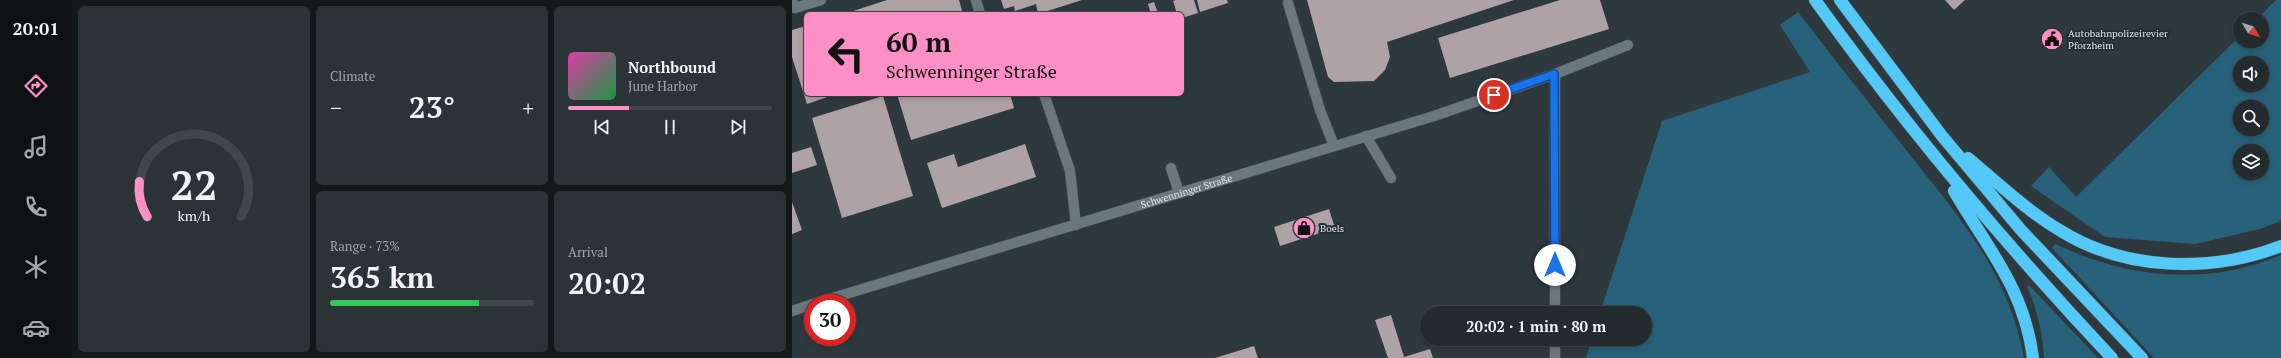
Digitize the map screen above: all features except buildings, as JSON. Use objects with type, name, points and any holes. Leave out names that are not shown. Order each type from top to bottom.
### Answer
[{"type":"highway","points":[[1815,0],[1849,47],[1930,151],[1996,231],[2112,358]]},
{"type":"highway","points":[[1840,0],[1942,136],[2021,230],[2142,358]]},
{"type":"highway","points":[[1942,136],[2042,220],[2085,244],[2110,253],[2130,259],[2166,264],[2216,263],[2250,256],[2281,246]]},
{"type":"highway","points":[[1930,151],[2008,276],[2026,323],[2033,358]]},
{"type":"street","points":[[792,0],[795,8],[821,0]]},
{"type":"street","points":[[976,0],[979,12]]},
{"type":"street","points":[[1288,3],[1320,110],[1334,146]]},
{"type":"street","name":"Schwenninger Straße","points":[[846,294],[1434,116],[1554,74],[1628,45]]},
{"type":"street","points":[[1554,74],[1555,306]]},
{"type":"street","points":[[1045,96],[1070,171],[1076,225]]},
{"type":"street","points":[[1366,136],[1391,178]]},
{"type":"street","points":[[1171,168],[1179,193]]},
{"type":"street","points":[[792,311],[804,307]]},
{"type":"street","points":[[1555,346],[1555,358]]},
{"type":"shaded area","points":[[2276,0],[2281,0],[2281,221],[2260,229],[2195,244],[2105,237],[2031,186],[2049,167],[2076,197],[2233,43],[2233,48],[2269,48],[2269,12],[2264,12]]},
{"type":"shaded area","points":[[1798,12],[1962,222],[1979,246],[1994,272],[2006,298],[2017,327],[2024,358],[1586,358],[1590,346],[1652,346],[1652,306],[1602,306],[1662,121],[1810,72],[1780,25]]},
{"type":"shaded area","points":[[2055,244],[2082,256],[2110,265],[2138,271],[2167,274],[2196,275],[2224,272],[2253,265],[2281,255],[2281,358],[2154,358],[2052,248]]},
{"type":"shaded area","points":[[2029,285],[2098,358],[2044,358],[2039,322],[2027,287]]},
{"type":"place","name":"Autobahnpolizeirevier Pforzheim","points":[[2052,39]]},
{"type":"place","name":"Boels","points":[[1304,228]]},
{"type":"route","points":[[1494,95],[1554,74],[1555,265]]}]
